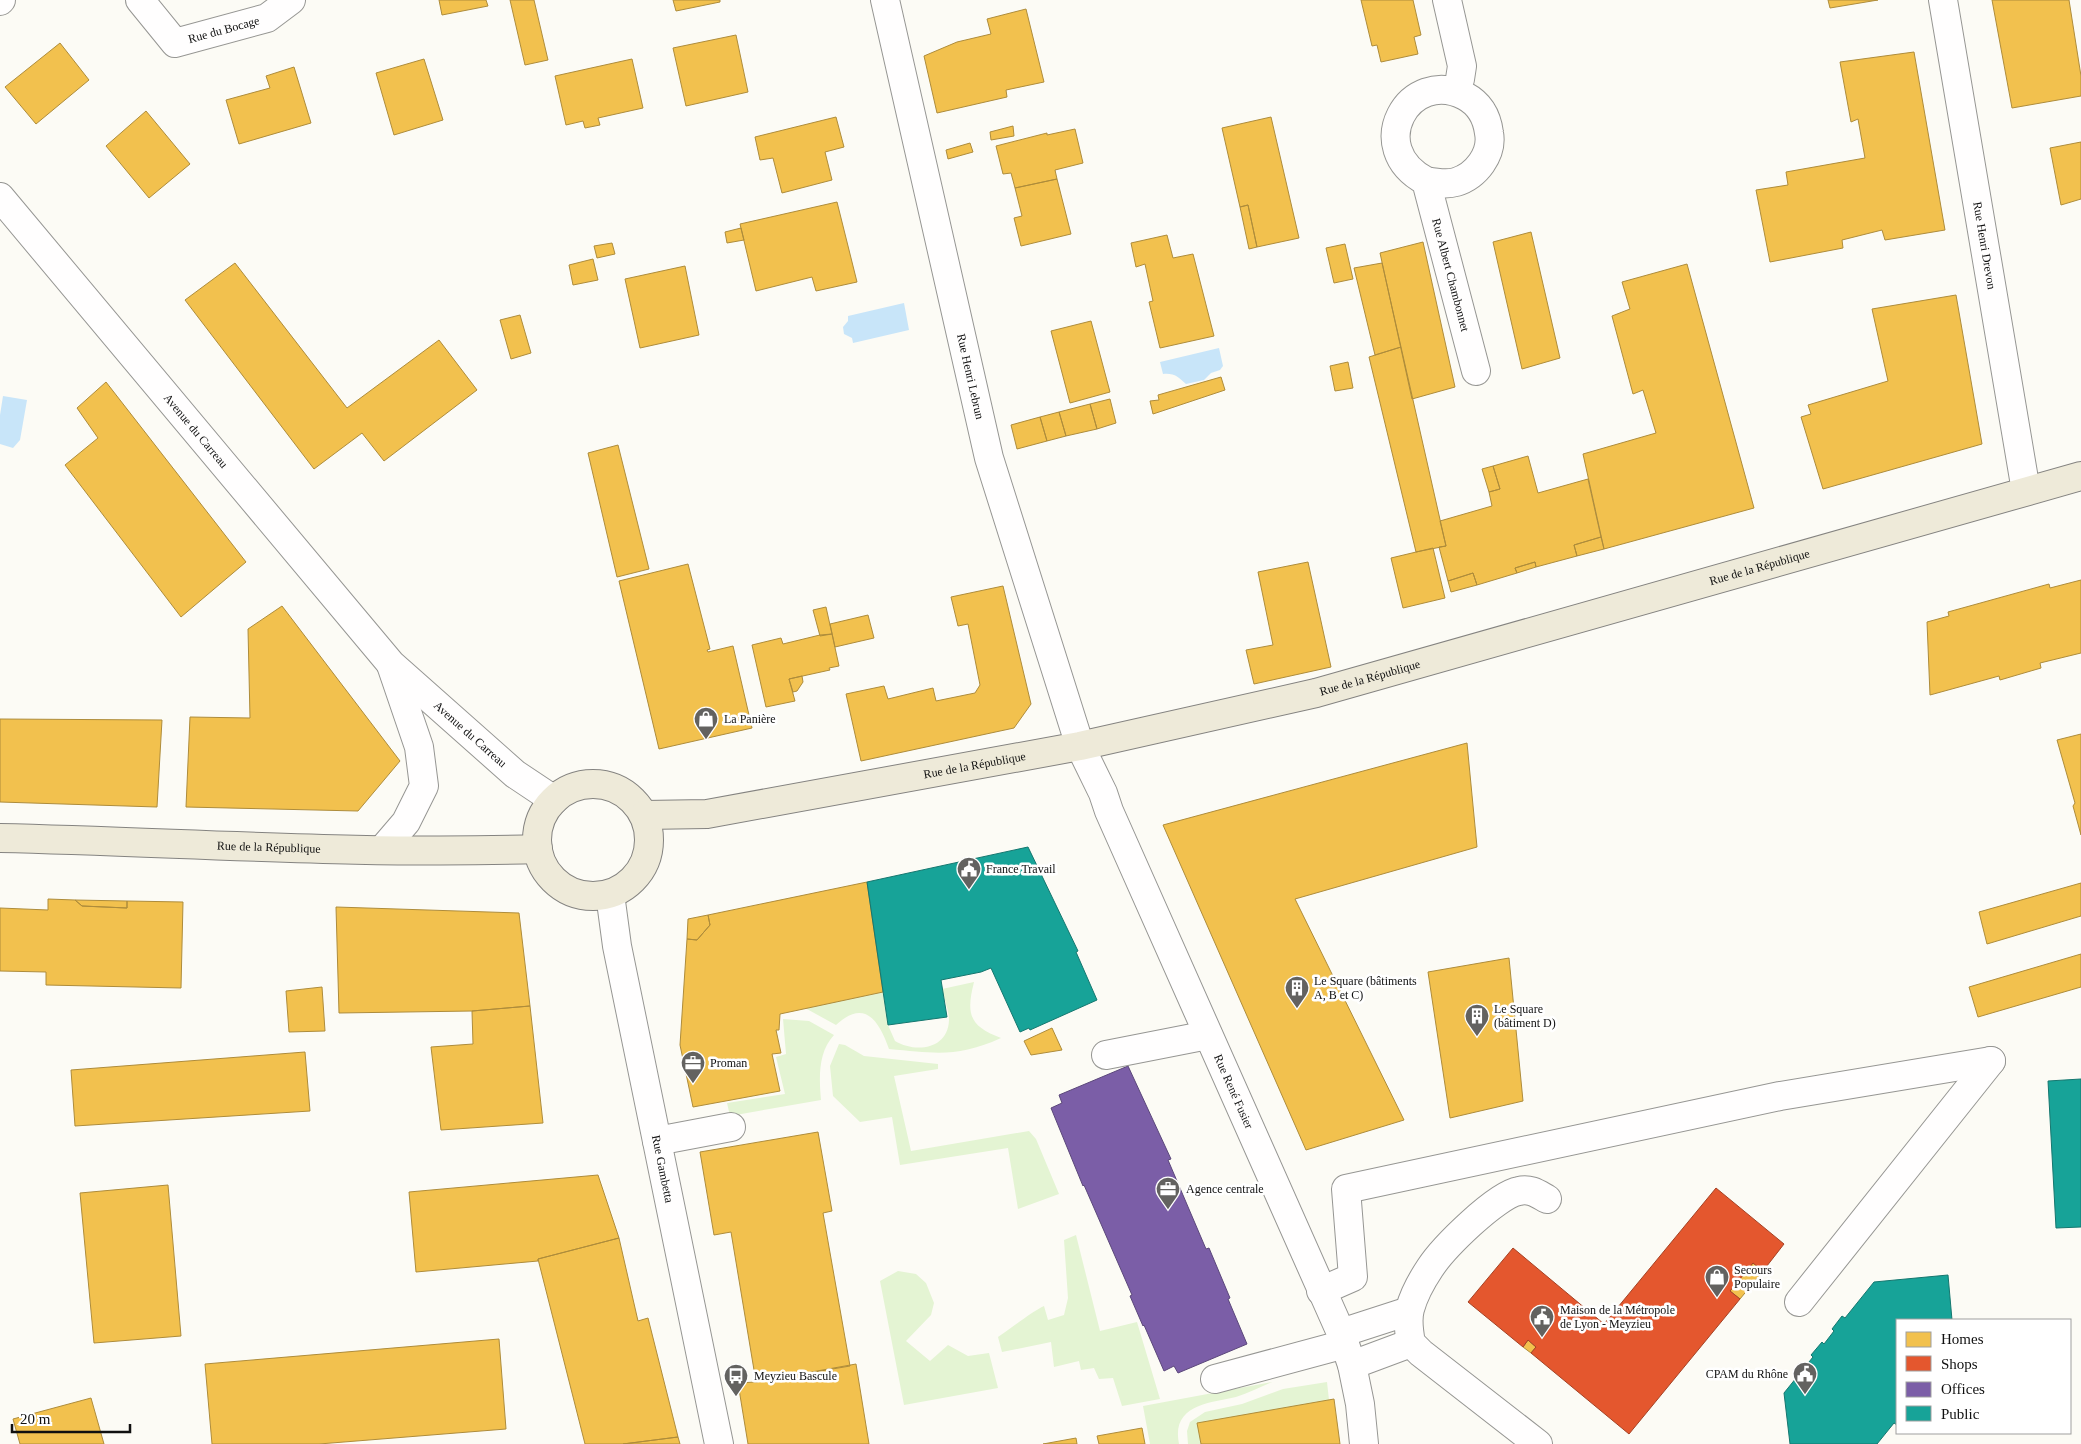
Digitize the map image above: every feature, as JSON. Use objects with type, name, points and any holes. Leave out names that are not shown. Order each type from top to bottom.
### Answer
[{"type":"main road","name":"Rue de la République","points":[[644,815],[706,814],[1080,746],[1316,693],[2081,476]]},
{"type":"main road","points":[[585,784],[603,785],[620,791],[634,801],[644,815],[650,841],[648,854],[640,872],[627,885],[610,894],[591,896],[572,892],[556,882],[544,868],[538,849],[538,832],[543,814],[554,800],[568,790],[585,784]]},
{"type":"main road","name":"Rue de la République","points":[[0,838],[458,852],[538,849]]},
{"type":"street","name":"Rue du Bocage","points":[[140,0],[175,43],[268,18],[292,0]]},
{"type":"street","name":"Rue Henri Lebrun","points":[[885,0],[989,458],[1080,746]]},
{"type":"street","points":[[1447,0],[1462,66],[1456,91]]},
{"type":"street","name":"Rue Henri Drevon","points":[[1943,0],[2026,491]]},
{"type":"street","points":[[1456,91],[1470,98],[1480,108],[1487,122],[1490,137],[1487,152],[1480,165],[1469,176],[1456,182],[1441,184],[1426,181],[1413,174],[1403,164],[1397,150],[1395,136],[1398,122],[1404,109],[1414,98],[1427,92],[1456,91]]},
{"type":"street","name":"Rue Albert Chambonnet","points":[[1426,181],[1476,371]]},
{"type":"street","name":"Avenue du Carreau","points":[[0,197],[391,664],[515,774],[554,800]]},
{"type":"street","name":"Avenue du Carreau","points":[[382,850],[406,822],[424,786],[419,747],[391,664]]},
{"type":"street","name":"Rue René Fusier","points":[[1080,746],[1103,794],[1346,1347],[1360,1404],[1364,1444]]},
{"type":"street","name":"Rue Gambetta","points":[[610,894],[617,946],[719,1444]]},
{"type":"street","points":[[1106,1054],[1208,1035]]},
{"type":"street","points":[[1321,1291],[1353,1277],[1346,1189],[1780,1096],[1991,1061],[1799,1302]]},
{"type":"street","points":[[657,1140],[731,1127]]},
{"type":"street","points":[[1538,1444],[1421,1353],[1411,1343],[1409,1311],[1415,1292],[1431,1266],[1491,1205],[1506,1195],[1520,1190],[1534,1191],[1547,1199]]},
{"type":"street","points":[[1346,1347],[1409,1311]]},
{"type":"street","points":[[1215,1378],[1346,1347],[1411,1343]]},
{"type":"green space","points":[[974,982],[970,1003],[972,1018],[982,1029],[1001,1038],[971,1049],[958,1051],[933,1053],[889,1049],[881,1030],[870,1016],[863,1013],[855,1013],[836,1025],[805,1008],[883,992],[888,1025],[895,1041],[903,1045],[921,1048],[937,1043],[943,1038],[947,1030],[949,1016],[942,989]]},
{"type":"green space","points":[[783,1019],[809,1021],[834,1035],[822,1057],[820,1074],[821,1100],[730,1116],[727,1103],[785,1094],[776,1057],[786,1054]]},
{"type":"green space","points":[[839,1044],[845,1045],[864,1056],[938,1064],[938,1069],[894,1076],[911,1151],[1029,1131],[1036,1139],[1059,1194],[1018,1209],[1008,1148],[900,1165],[892,1117],[860,1122],[833,1096],[830,1066]]},
{"type":"green space","points":[[1076,1235],[1100,1331],[1137,1322],[1160,1399],[1122,1406],[1113,1378],[1099,1379],[1094,1368],[1081,1370],[1079,1361],[1054,1367],[1051,1342],[1002,1352],[998,1337],[1027,1316],[1044,1306],[1048,1320],[1064,1315],[1068,1298],[1064,1240]]},
{"type":"green space","points":[[898,1271],[916,1274],[926,1283],[934,1303],[931,1315],[906,1341],[930,1361],[948,1345],[968,1356],[989,1353],[998,1388],[904,1405],[880,1281]]},
{"type":"green space","points":[[1272,1382],[1236,1397],[1194,1408],[1181,1421],[1178,1431],[1179,1444],[1150,1444],[1143,1406]]},
{"type":"green space","points":[[1327,1382],[1329,1400],[1201,1444],[1188,1444],[1187,1431],[1190,1422],[1205,1412],[1242,1404],[1283,1389]]},
{"type":"water","points":[[904,303],[909,330],[853,343],[852,338],[844,334],[843,327],[848,321],[848,316]]},
{"type":"water","points":[[1219,348],[1223,366],[1204,380],[1186,384],[1178,377],[1163,374],[1160,362]]},
{"type":"water","points":[[3,396],[27,400],[20,440],[13,448],[0,444],[0,415]]},
{"type":"building: Homes","points":[[439,0],[486,0],[488,6],[442,15]]},
{"type":"building: Homes","points":[[510,0],[534,0],[548,60],[525,65]]},
{"type":"building: Homes","points":[[673,0],[720,0],[720,2],[676,11]]},
{"type":"building: Homes","points":[[1361,0],[1413,0],[1421,35],[1414,37],[1418,54],[1381,62],[1377,45],[1372,46]]},
{"type":"building: Homes","points":[[1828,0],[1878,0],[1830,8]]},
{"type":"building: Homes","points":[[1992,0],[2069,0],[2081,76],[2081,96],[2012,108]]},
{"type":"building: Homes","points":[[1026,9],[1044,82],[1006,90],[1007,97],[937,113],[924,56],[957,42],[991,34],[987,19]]},
{"type":"building: Homes","points":[[736,35],[748,92],[686,106],[673,48]]},
{"type":"building: Homes","points":[[60,43],[89,80],[36,124],[5,87]]},
{"type":"building: Homes","points":[[1914,52],[1945,230],[1885,240],[1882,230],[1842,240],[1843,248],[1770,262],[1756,190],[1788,185],[1786,172],[1865,158],[1858,119],[1851,122],[1840,62]]},
{"type":"building: Homes","points":[[424,59],[443,120],[394,135],[376,73]]},
{"type":"building: Homes","points":[[632,59],[643,108],[598,118],[600,125],[585,128],[583,121],[566,125],[555,76]]},
{"type":"building: Homes","points":[[294,67],[311,123],[239,144],[226,100],[270,88],[266,76]]},
{"type":"building: Homes","points":[[146,111],[190,164],[149,198],[106,146]]},
{"type":"building: Homes","points":[[836,117],[844,147],[825,152],[832,180],[782,193],[773,158],[760,160],[755,137]]},
{"type":"building: Homes","points":[[1271,117],[1299,238],[1257,247],[1248,205],[1240,207],[1222,128]]},
{"type":"building: Homes","points":[[1013,126],[1014,136],[991,140],[990,132]]},
{"type":"building: Homes","points":[[1075,129],[1083,163],[1055,170],[1057,179],[1015,188],[1011,173],[1003,174],[996,146],[1047,133],[1047,135]]},
{"type":"building: Homes","points":[[2081,142],[2081,199],[2061,205],[2050,148]]},
{"type":"building: Homes","points":[[970,143],[973,152],[948,159],[946,150]]},
{"type":"building: Homes","points":[[1057,179],[1071,234],[1021,246],[1014,218],[1022,216],[1015,188]]},
{"type":"building: Homes","points":[[837,202],[857,282],[816,291],[812,277],[756,291],[740,224]]},
{"type":"building: Homes","points":[[1248,205],[1257,247],[1249,249],[1240,207]]},
{"type":"building: Homes","points":[[741,228],[744,240],[727,243],[725,232]]},
{"type":"building: Homes","points":[[1531,232],[1560,358],[1522,369],[1493,242]]},
{"type":"building: Homes","points":[[1167,235],[1173,258],[1193,254],[1214,336],[1160,348],[1149,302],[1153,301],[1145,264],[1136,267],[1131,243]]},
{"type":"building: Homes","points":[[1423,242],[1455,387],[1412,399],[1380,253]]},
{"type":"building: Homes","points":[[612,243],[615,254],[597,258],[594,246]]},
{"type":"building: Homes","points":[[1345,244],[1353,279],[1334,283],[1326,248]]},
{"type":"building: Homes","points":[[593,259],[598,280],[573,285],[569,265]]},
{"type":"building: Homes","points":[[235,263],[347,408],[439,340],[477,390],[384,461],[362,433],[314,469],[185,300]]},
{"type":"building: Homes","points":[[1382,263],[1401,347],[1375,355],[1354,268]]},
{"type":"building: Homes","points":[[1687,264],[1754,508],[1604,549],[1583,454],[1656,433],[1643,390],[1633,394],[1612,316],[1630,309],[1622,282]]},
{"type":"building: Homes","points":[[685,266],[699,335],[640,348],[625,279]]},
{"type":"building: Homes","points":[[1956,295],[1982,444],[1823,489],[1801,417],[1811,414],[1808,405],[1888,381],[1872,309]]},
{"type":"building: Homes","points":[[520,315],[531,353],[511,359],[500,320]]},
{"type":"building: Homes","points":[[1091,321],[1110,392],[1070,403],[1051,331]]},
{"type":"building: Homes","points":[[1401,347],[1446,546],[1416,552],[1369,357]]},
{"type":"building: Homes","points":[[1348,362],[1353,388],[1335,391],[1330,366]]},
{"type":"building: Homes","points":[[1221,377],[1225,390],[1153,414],[1150,401],[1159,400],[1158,395]]},
{"type":"building: Homes","points":[[106,382],[246,562],[181,617],[65,465],[98,438],[77,408]]},
{"type":"building: Homes","points":[[1110,399],[1116,423],[1097,429],[1090,404]]},
{"type":"building: Homes","points":[[1090,404],[1097,429],[1066,436],[1059,412]]},
{"type":"building: Homes","points":[[1059,412],[1066,436],[1047,441],[1040,417]]},
{"type":"building: Homes","points":[[1040,417],[1047,441],[1017,449],[1011,425]]},
{"type":"building: Homes","points":[[618,445],[649,569],[617,577],[588,453]]},
{"type":"building: Homes","points":[[1528,456],[1538,493],[1588,479],[1601,537],[1574,545],[1577,556],[1536,567],[1535,562],[1515,568],[1517,573],[1477,585],[1473,573],[1448,581],[1439,547],[1446,546],[1440,521],[1492,506],[1489,492],[1500,489],[1493,466]]},
{"type":"building: Homes","points":[[1493,466],[1500,489],[1489,492],[1482,469]]},
{"type":"building: Homes","points":[[1601,537],[1604,549],[1577,556],[1574,545]]},
{"type":"building: Homes","points":[[1433,548],[1445,598],[1403,608],[1391,558]]},
{"type":"building: Homes","points":[[1308,562],[1331,667],[1254,684],[1246,650],[1273,645],[1258,572]]},
{"type":"building: Homes","points":[[1535,562],[1536,567],[1517,573],[1515,568]]},
{"type":"building: Homes","points":[[688,564],[710,649],[707,650],[708,652],[733,646],[752,728],[659,749],[619,581]]},
{"type":"building: Homes","points":[[1473,573],[1477,585],[1451,592],[1448,581]]},
{"type":"building: Homes","points":[[2081,580],[2081,653],[2040,663],[2041,668],[2000,680],[1999,676],[1930,695],[1927,622],[1949,616],[1948,612],[2049,584],[2050,588]]},
{"type":"building: Homes","points":[[1003,586],[1031,704],[1014,728],[861,761],[846,694],[884,686],[888,699],[933,688],[936,701],[975,693],[980,685],[968,624],[958,626],[951,597]]},
{"type":"building: Homes","points":[[282,606],[400,761],[358,811],[186,807],[190,717],[250,718],[248,629]]},
{"type":"building: Homes","points":[[826,607],[832,634],[820,636],[813,610]]},
{"type":"building: Homes","points":[[868,615],[874,638],[835,647],[830,624]]},
{"type":"building: Homes","points":[[832,634],[839,666],[829,668],[830,670],[789,679],[795,701],[766,707],[752,645],[781,638],[783,644]]},
{"type":"building: Homes","points":[[802,676],[803,682],[797,691],[793,692],[789,679]]},
{"type":"building: Homes","points":[[0,719],[162,720],[157,807],[0,802]]},
{"type":"building: Homes","points":[[2081,734],[2081,835],[2073,806],[2075,803],[2057,740]]},
{"type":"building: Homes","name":"Le Square (bâtiments A, B et C)","points":[[1467,743],[1477,847],[1295,899],[1404,1120],[1306,1150],[1163,825]]},
{"type":"building: Homes","points":[[867,882],[883,992],[780,1014],[779,1030],[776,1030],[781,1053],[772,1054],[780,1091],[693,1107],[680,1045],[687,939],[697,940],[710,925],[708,915]]},
{"type":"building: Homes","points":[[2081,883],[2081,916],[1987,944],[1979,912]]},
{"type":"building: Homes","points":[[48,899],[75,900],[82,906],[127,908],[127,901],[183,902],[181,988],[46,985],[46,972],[0,971],[0,908],[48,910]]},
{"type":"building: Homes","points":[[75,900],[127,901],[127,908],[82,906]]},
{"type":"building: Homes","points":[[336,907],[519,913],[530,1006],[472,1011],[339,1013]]},
{"type":"building: Homes","points":[[708,915],[710,925],[697,940],[687,939],[688,919]]},
{"type":"building: Homes","points":[[2081,954],[2081,987],[1978,1017],[1969,987]]},
{"type":"building: Homes","name":"Le Square (bâtiment D)","points":[[1509,958],[1523,1101],[1450,1118],[1428,972]]},
{"type":"building: Homes","points":[[322,987],[325,1031],[289,1032],[286,991]]},
{"type":"building: Homes","points":[[530,1006],[543,1123],[441,1130],[431,1047],[473,1044],[472,1011]]},
{"type":"building: Homes","points":[[1052,1028],[1062,1050],[1031,1055],[1024,1041]]},
{"type":"building: Homes","points":[[305,1052],[310,1111],[75,1126],[71,1070]]},
{"type":"building: Homes","points":[[818,1132],[832,1211],[823,1213],[850,1366],[756,1382],[731,1232],[714,1235],[700,1152]]},
{"type":"building: Homes","points":[[598,1175],[619,1238],[538,1259],[538,1261],[416,1272],[409,1192]]},
{"type":"building: Homes","points":[[168,1185],[181,1336],[94,1343],[80,1193]]},
{"type":"building: Homes","points":[[619,1238],[638,1321],[648,1318],[678,1437],[623,1444],[585,1444],[538,1259]]},
{"type":"building: Homes","points":[[1753,1263],[1763,1271],[1740,1299],[1730,1291]]},
{"type":"building: Homes","points":[[499,1339],[506,1429],[319,1444],[212,1444],[205,1364]]},
{"type":"building: Homes","points":[[1528,1340],[1536,1347],[1531,1353],[1523,1347]]},
{"type":"building: Homes","points":[[856,1364],[869,1444],[748,1444],[738,1383],[756,1382]]},
{"type":"building: Homes","points":[[91,1398],[104,1444],[20,1444],[13,1419]]},
{"type":"building: Homes","points":[[1334,1399],[1340,1444],[1201,1444],[1197,1423]]},
{"type":"building: Homes","points":[[1142,1428],[1145,1444],[1099,1444],[1097,1436]]},
{"type":"building: Homes","points":[[678,1437],[680,1444],[623,1444]]},
{"type":"building: Homes","points":[[1076,1438],[1077,1444],[1043,1444]]},
{"type":"building: Shops","points":[[1716,1188],[1784,1244],[1763,1271],[1753,1263],[1730,1291],[1740,1299],[1629,1434],[1531,1353],[1536,1347],[1528,1340],[1523,1347],[1468,1302],[1513,1248],[1604,1324]]},
{"type":"building: Offices","points":[[1128,1066],[1171,1159],[1168,1160],[1206,1249],[1209,1248],[1247,1344],[1178,1373],[1174,1366],[1164,1371],[1130,1296],[1132,1295],[1083,1186],[1051,1108],[1062,1103],[1059,1095]]},
{"type":"building: Public","points":[[1028,847],[1078,951],[1076,952],[1097,1000],[1030,1030],[1029,1028],[1020,1032],[991,968],[981,972],[941,980],[947,1017],[888,1025],[867,882]]},
{"type":"building: Public","points":[[2081,1079],[2081,1227],[2056,1228],[2048,1081]]},
{"type":"building: Public","points":[[1948,1275],[1952,1319],[1896,1319],[1896,1424],[1894,1423],[1877,1444],[1790,1444],[1784,1393],[1813,1357],[1811,1355],[1822,1342],[1824,1344],[1834,1331],[1832,1329],[1842,1316],[1845,1318],[1874,1282]]},
{"type":"place","name":"La Panière","points":[[706,740]]},
{"type":"place","name":"France Travail","points":[[969,890]]},
{"type":"place","name":"Le Square (bâtiments A, B et C)","points":[[1297,1009]]},
{"type":"place","name":"Le Square (bâtiment D)","points":[[1477,1037]]},
{"type":"place","name":"Proman","points":[[693,1084]]},
{"type":"place","name":"Agence centrale","points":[[1168,1210]]},
{"type":"place","name":"Secours Populaire","points":[[1717,1298]]},
{"type":"place","name":"Maison de la Métropole de Lyon - Meyzieu","points":[[1542,1338]]},
{"type":"place","name":"CPAM du Rhône","points":[[1805,1395]]},
{"type":"place","name":"Meyzieu Bascule","points":[[736,1397]]}]
